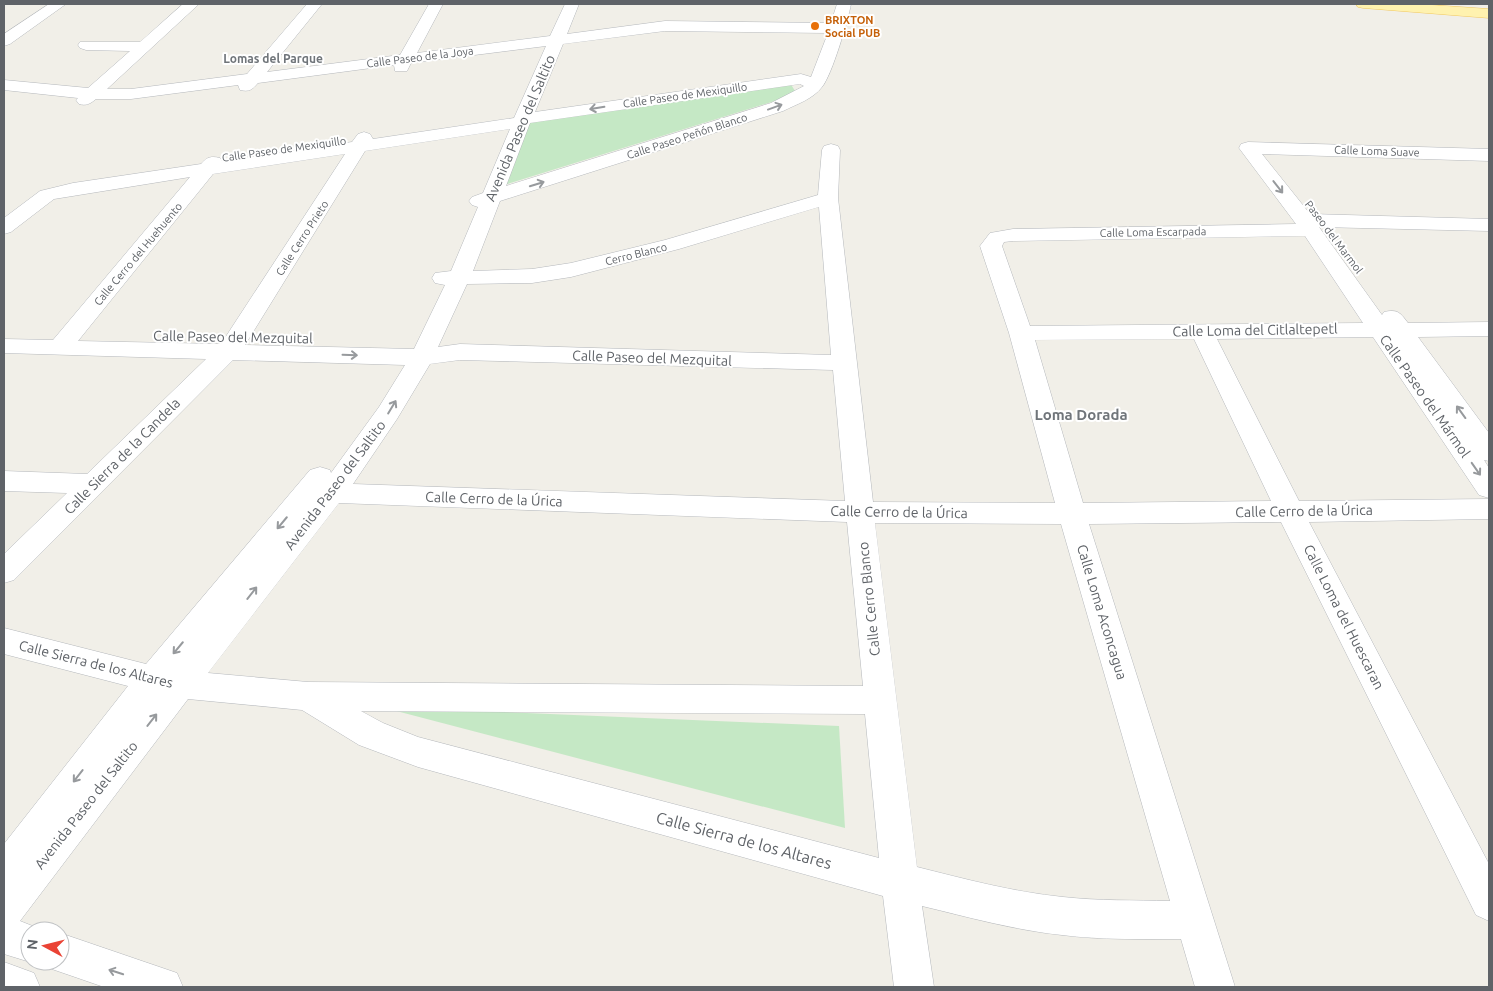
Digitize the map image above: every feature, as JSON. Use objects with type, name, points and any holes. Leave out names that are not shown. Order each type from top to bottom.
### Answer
[{"type":"main road","points":[[1363,4],[1489,14]]},
{"type":"street","points":[[4,41],[43,4]]},
{"type":"street","points":[[4,30],[59,4]]},
{"type":"street","points":[[88,98],[192,4]]},
{"type":"street","points":[[248,83],[315,4]]},
{"type":"street","points":[[403,63],[436,4]]},
{"type":"street","name":"Avenida Paseo del Saltito","points":[[548,44],[557,4]]},
{"type":"street","name":"Avenida Paseo del Saltito","points":[[4,873],[166,682],[320,492],[369,442],[448,278],[548,44],[572,4]]},
{"type":"street","points":[[828,4],[829,31]]},
{"type":"street","points":[[809,81],[829,31],[844,4]]},
{"type":"street","name":"Calle Paseo de la Joya","points":[[4,94],[139,101],[248,83],[548,44],[668,32],[829,31]]},
{"type":"street","points":[[86,45],[144,47]]},
{"type":"street","name":"Calle Paseo de Mexiquillo","points":[[46,190],[73,189],[212,164],[516,120],[809,81]]},
{"type":"street","name":"Calle Paseo Peñón Blanco","points":[[481,201],[777,107],[806,93],[809,81]]},
{"type":"street","name":"Calle Paseo de la Joya","points":[[4,85],[88,98]]},
{"type":"street","name":"Calle Cerro Prieto","points":[[233,344],[362,142]]},
{"type":"street","name":"Calle Loma Suave","points":[[1257,148],[1489,155]]},
{"type":"street","name":"Paseo del Marmol","points":[[1257,148],[1389,329]]},
{"type":"street","name":"Calle Cerro Blanco","points":[[831,150],[828,198],[844,364],[900,882],[914,987]]},
{"type":"street","name":"Calle Cerro del Huehuento","points":[[66,340],[212,164]]},
{"type":"street","points":[[4,212],[23,198],[46,190]]},
{"type":"street","points":[[4,228],[46,190]]},
{"type":"street","name":"Cerro Blanco","points":[[448,278],[532,276],[571,270],[672,244],[828,198]]},
{"type":"street","name":"Calle Loma Escarpada","points":[[997,237],[1012,234],[1312,223],[1489,224]]},
{"type":"street","name":"Calle Loma Aconcagua","points":[[997,237],[992,246],[1021,333],[1072,514],[1216,987]]},
{"type":"street","name":"Calle Paseo del Mármol","points":[[1389,329],[1489,452]]},
{"type":"street","name":"Calle Paseo del Mármol","points":[[1389,329],[1489,488]]},
{"type":"street","name":"Calle Loma del Citlaltepetl","points":[[1021,333],[1489,329]]},
{"type":"street","name":"Calle Paseo del Mezquital","points":[[4,331],[66,340],[415,349],[844,364]]},
{"type":"street","name":"Calle Loma del Huescaran","points":[[1202,331],[1290,511],[1489,902]]},
{"type":"street","name":"Calle Paseo del Mezquital","points":[[4,346],[66,340]]},
{"type":"street","name":"Calle Sierra de la Candela","points":[[4,572],[233,344]]},
{"type":"street","points":[[4,481],[93,484]]},
{"type":"street","name":"Calle Cerro de la Úrica","points":[[320,492],[859,512],[1072,514],[1489,509]]},
{"type":"street","name":"Calle Sierra de los Altares","points":[[4,641],[166,682],[308,696],[880,700]]},
{"type":"street","name":"Avenida Paseo del Saltito","points":[[4,911],[166,682]]},
{"type":"street","name":"Calle Sierra de los Altares","points":[[308,696],[372,734],[418,752],[900,882],[1008,908],[1062,916],[1102,919],[1195,920]]},
{"type":"street","points":[[4,934],[20,940]]},
{"type":"street","points":[[70,956],[163,987]]},
{"type":"street","points":[[4,982],[20,987]]},
{"type":"green space","points":[[790,83],[797,94],[501,186],[526,122]]},
{"type":"green space","points":[[381,707],[839,726],[845,828]]},
{"type":"place","name":"BRIXTON Social PUB","points":[[815,26]]},
{"type":"district","name":"Lomas del Parque","points":[[273,59]]},
{"type":"district","name":"Loma Dorada","points":[[1081,415]]}]
